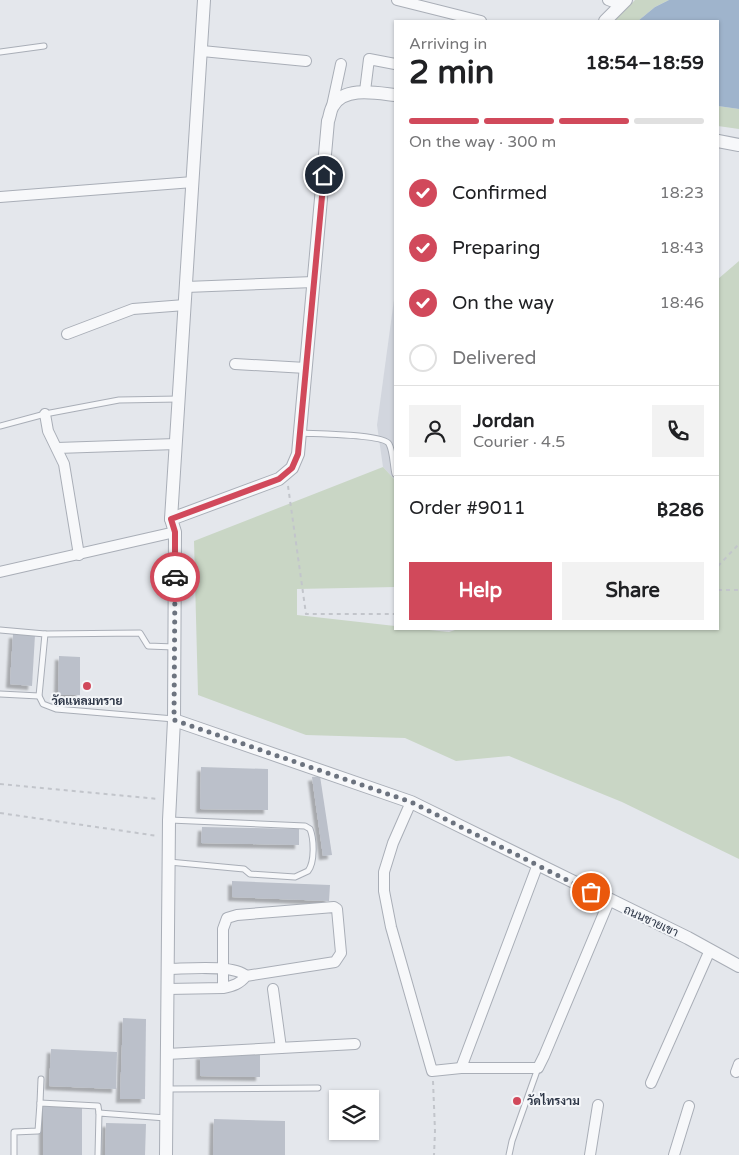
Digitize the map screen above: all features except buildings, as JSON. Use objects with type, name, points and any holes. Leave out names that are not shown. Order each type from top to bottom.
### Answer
[{"type":"street","points":[[166,1155],[169,820],[172,800],[175,647],[175,532],[171,519],[204,0]]},
{"type":"street","points":[[397,0],[477,20]]},
{"type":"street","points":[[608,0],[623,2]]},
{"type":"street","points":[[606,20],[623,2]]},
{"type":"street","points":[[202,51],[306,61]]},
{"type":"street","points":[[365,91],[369,60],[394,64]]},
{"type":"street","points":[[171,519],[279,479],[292,468],[298,454],[328,121],[341,64]]},
{"type":"street","points":[[332,106],[341,96],[365,91],[394,95]]},
{"type":"street","points":[[719,141],[739,145]]},
{"type":"street","points":[[0,197],[193,182]]},
{"type":"street","points":[[186,287],[314,282]]},
{"type":"street","points":[[67,334],[133,309],[185,305]]},
{"type":"street","points":[[235,364],[306,368]]},
{"type":"street","points":[[45,414],[48,431],[57,448],[66,473],[79,555]]},
{"type":"street","points":[[57,448],[176,444]]},
{"type":"street","points":[[0,572],[175,532]]},
{"type":"street","name":"ถนนชายเขา","points":[[174,720],[411,802],[739,966]]},
{"type":"street","points":[[411,802],[393,844],[384,872],[384,891],[391,927],[432,1071],[461,1068],[538,1068],[609,900]]},
{"type":"street","points":[[461,1068],[538,864]]},
{"type":"street","points":[[168,969],[222,969],[237,971],[246,976],[335,962],[341,952],[337,910],[334,907],[228,917],[223,929],[222,969],[223,988]]},
{"type":"street","points":[[651,1083],[710,950]]},
{"type":"street","points":[[167,989],[223,988],[240,983],[246,976]]},
{"type":"street","points":[[273,989],[281,1048]]},
{"type":"street","points":[[167,1054],[355,1044]]},
{"type":"street","points":[[590,1155],[598,1105]]},
{"type":"street","points":[[674,1155],[689,1106]]},
{"type":"lane","points":[[0,52],[44,46]]},
{"type":"lane","points":[[0,426],[45,414],[119,400],[179,399]]},
{"type":"lane","points":[[300,433],[359,435],[386,440],[389,444],[394,469]]},
{"type":"lane","points":[[0,630],[44,634],[140,633],[148,646],[175,647]]},
{"type":"lane","points":[[44,634],[39,696],[43,704],[56,709],[174,720]]},
{"type":"lane","points":[[0,694],[39,696]]},
{"type":"lane","points":[[169,820],[305,826],[310,829],[312,834],[312,862],[308,871],[295,877],[250,874],[244,869],[169,862]]},
{"type":"lane","points":[[509,1155],[538,1068]]},
{"type":"lane","points":[[14,1155],[14,1132],[38,1131],[41,1079]]},
{"type":"lane","points":[[166,1089],[318,1088]]},
{"type":"lane","points":[[40,1103],[98,1106],[98,1155]]},
{"type":"lane","points":[[98,1113],[166,1118]]},
{"type":"path","points":[[286,474],[306,614],[394,614]]},
{"type":"path","points":[[719,565],[739,544]]},
{"type":"path","points":[[719,590],[739,590]]},
{"type":"path","points":[[0,784],[172,800]]},
{"type":"path","points":[[0,812],[169,838]]},
{"type":"path","points":[[432,1071],[435,1131],[434,1155]]},
{"type":"shaded area","points":[[394,299],[394,479],[383,467],[377,425]]},
{"type":"green space","points":[[635,0],[669,0],[655,7],[639,20],[615,20]]},
{"type":"green space","points":[[719,106],[739,109],[739,129],[719,126]]},
{"type":"green space","points":[[739,261],[739,859],[622,802],[509,756],[456,761],[405,738],[306,735],[198,695],[194,541],[383,467],[394,479],[394,587],[297,589],[297,615],[394,626],[394,630],[449,632],[455,630],[719,630],[719,278]]},
{"type":"water","points":[[669,0],[739,0],[739,109],[719,106],[719,20],[639,20],[655,7]]},
{"type":"way so far","points":[[175,577],[174,720],[411,802],[591,892]]},
{"type":"place","name":"วัดแหลมทราย","points":[[87,686]]},
{"type":"place","name":"วัดไทรงาม","points":[[517,1101]]},
{"type":"route","points":[[175,577],[175,532],[171,519],[279,479],[292,468],[298,454],[324,175]]}]
